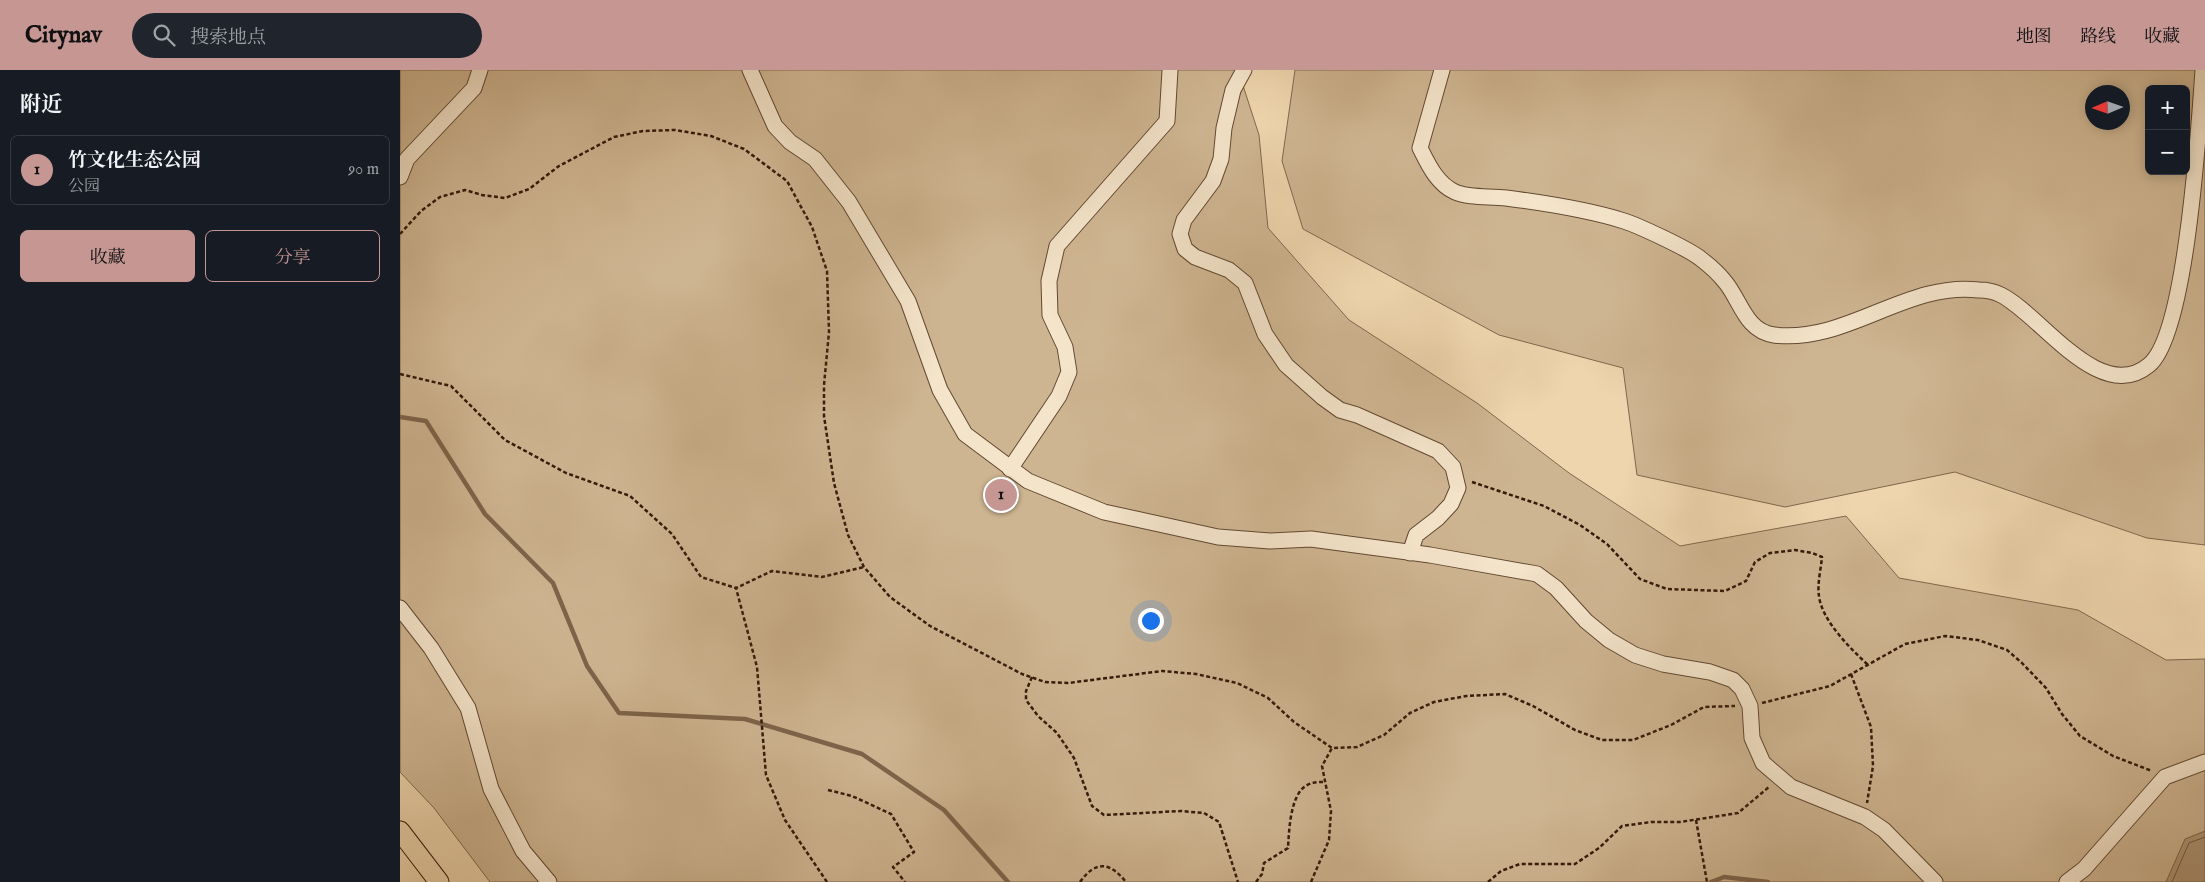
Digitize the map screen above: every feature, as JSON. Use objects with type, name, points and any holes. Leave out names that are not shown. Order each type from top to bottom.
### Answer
[{"type":"main road","points":[[400,831],[439,882]]},
{"type":"street","points":[[400,177],[406,159],[474,88],[480,70]]},
{"type":"street","points":[[750,70],[775,126],[790,142],[815,159],[849,202],[908,301],[940,390],[965,434],[1010,469],[1028,481],[1060,496],[1104,512],[1218,537],[1270,541],[1311,539],[1536,574],[1556,588],[1586,621],[1609,640],[1635,655],[1663,664],[1710,672],[1732,680],[1742,689],[1750,706],[1752,738],[1763,763],[1791,787],[1865,817],[1884,830],[1935,882]]},
{"type":"street","points":[[1010,469],[1059,396],[1069,372],[1065,347],[1050,314],[1049,281],[1057,246],[1167,121],[1170,70]]},
{"type":"street","points":[[1244,70],[1233,90],[1224,128],[1221,159],[1213,181],[1184,220],[1180,234],[1185,249],[1195,256],[1229,270],[1246,283],[1265,334],[1286,365],[1301,379],[1340,410],[1357,415],[1438,451],[1453,467],[1458,488],[1450,504],[1438,518],[1416,535],[1410,553]]},
{"type":"street","points":[[1442,70],[1420,148],[1441,183],[1456,193],[1552,204],[1625,222],[1699,257],[1725,282],[1754,328],[1772,334],[1797,336],[1825,331],[1898,304],[1957,290],[1978,289],[2000,294],[2072,353],[2099,371],[2115,376],[2130,375],[2148,366],[2162,351],[2174,314],[2197,146],[2202,70]]},
{"type":"street","points":[[400,608],[431,648],[468,708],[491,789],[524,852],[549,882]]},
{"type":"street","points":[[2067,882],[2084,869],[2165,777],[2205,762]]},
{"type":"path","points":[[400,374],[451,386],[506,440],[566,472],[630,496],[672,534],[701,577],[736,588],[772,571],[822,577],[864,567]]},
{"type":"path","points":[[1456,479],[1491,487],[1544,506],[1580,525],[1607,544],[1640,579],[1667,589],[1725,591],[1746,581],[1755,562],[1770,553],[1795,550],[1822,557],[1818,595],[1826,617],[1852,650],[1868,665]]},
{"type":"path","points":[[736,588],[757,667],[766,775],[785,820],[827,882]]},
{"type":"path","points":[[1750,706],[1830,686],[1905,644],[1944,636],[1978,640],[2007,650],[2046,688],[2062,714],[2080,736],[2114,756],[2165,777]]},
{"type":"path","points":[[1851,674],[1871,727],[1872,766],[1865,817]]},
{"type":"path","points":[[1032,677],[1026,691],[1026,700],[1038,716],[1056,733],[1074,758],[1092,806],[1104,815],[1121,816],[1181,811],[1204,813],[1219,822],[1238,882]]},
{"type":"path","points":[[1311,882],[1329,840],[1331,811],[1322,766],[1332,748]]},
{"type":"path","points":[[1488,882],[1501,871],[1520,864],[1575,864],[1600,848],[1622,826],[1652,822],[1696,820],[1738,813],[1782,779]]},
{"type":"path","points":[[1256,882],[1262,874],[1264,863],[1288,848],[1295,804],[1302,790],[1312,783],[1324,782]]},
{"type":"path","points":[[828,790],[852,796],[891,814],[914,852],[893,867],[905,882]]},
{"type":"path","points":[[1696,820],[1707,882]]},
{"type":"path","points":[[1080,882],[1088,872],[1102,866],[1115,869],[1126,882]]},
{"type":"shaded area","points":[[400,70],[1238,70],[1259,135],[1268,228],[1349,320],[1477,403],[1569,473],[1680,546],[1846,516],[1899,578],[2078,610],[2166,660],[2205,659],[2205,882],[490,882],[434,808],[400,772]]},
{"type":"shaded area","points":[[1295,70],[2205,70],[2205,545],[2147,538],[1955,472],[1785,507],[1637,475],[1623,368],[1499,335],[1303,229],[1282,161]]},
{"type":"water","points":[[2205,831],[2205,882],[2166,882],[2185,839]]},
{"type":"waterway","points":[[400,417],[426,421],[485,514],[553,583],[587,666],[619,713],[745,719],[862,754],[944,810],[1008,882]]},
{"type":"waterway","points":[[1711,882],[1724,877],[1768,882]]},
{"type":"place","name":"竹文化生态公园","points":[[1001,495]]}]
